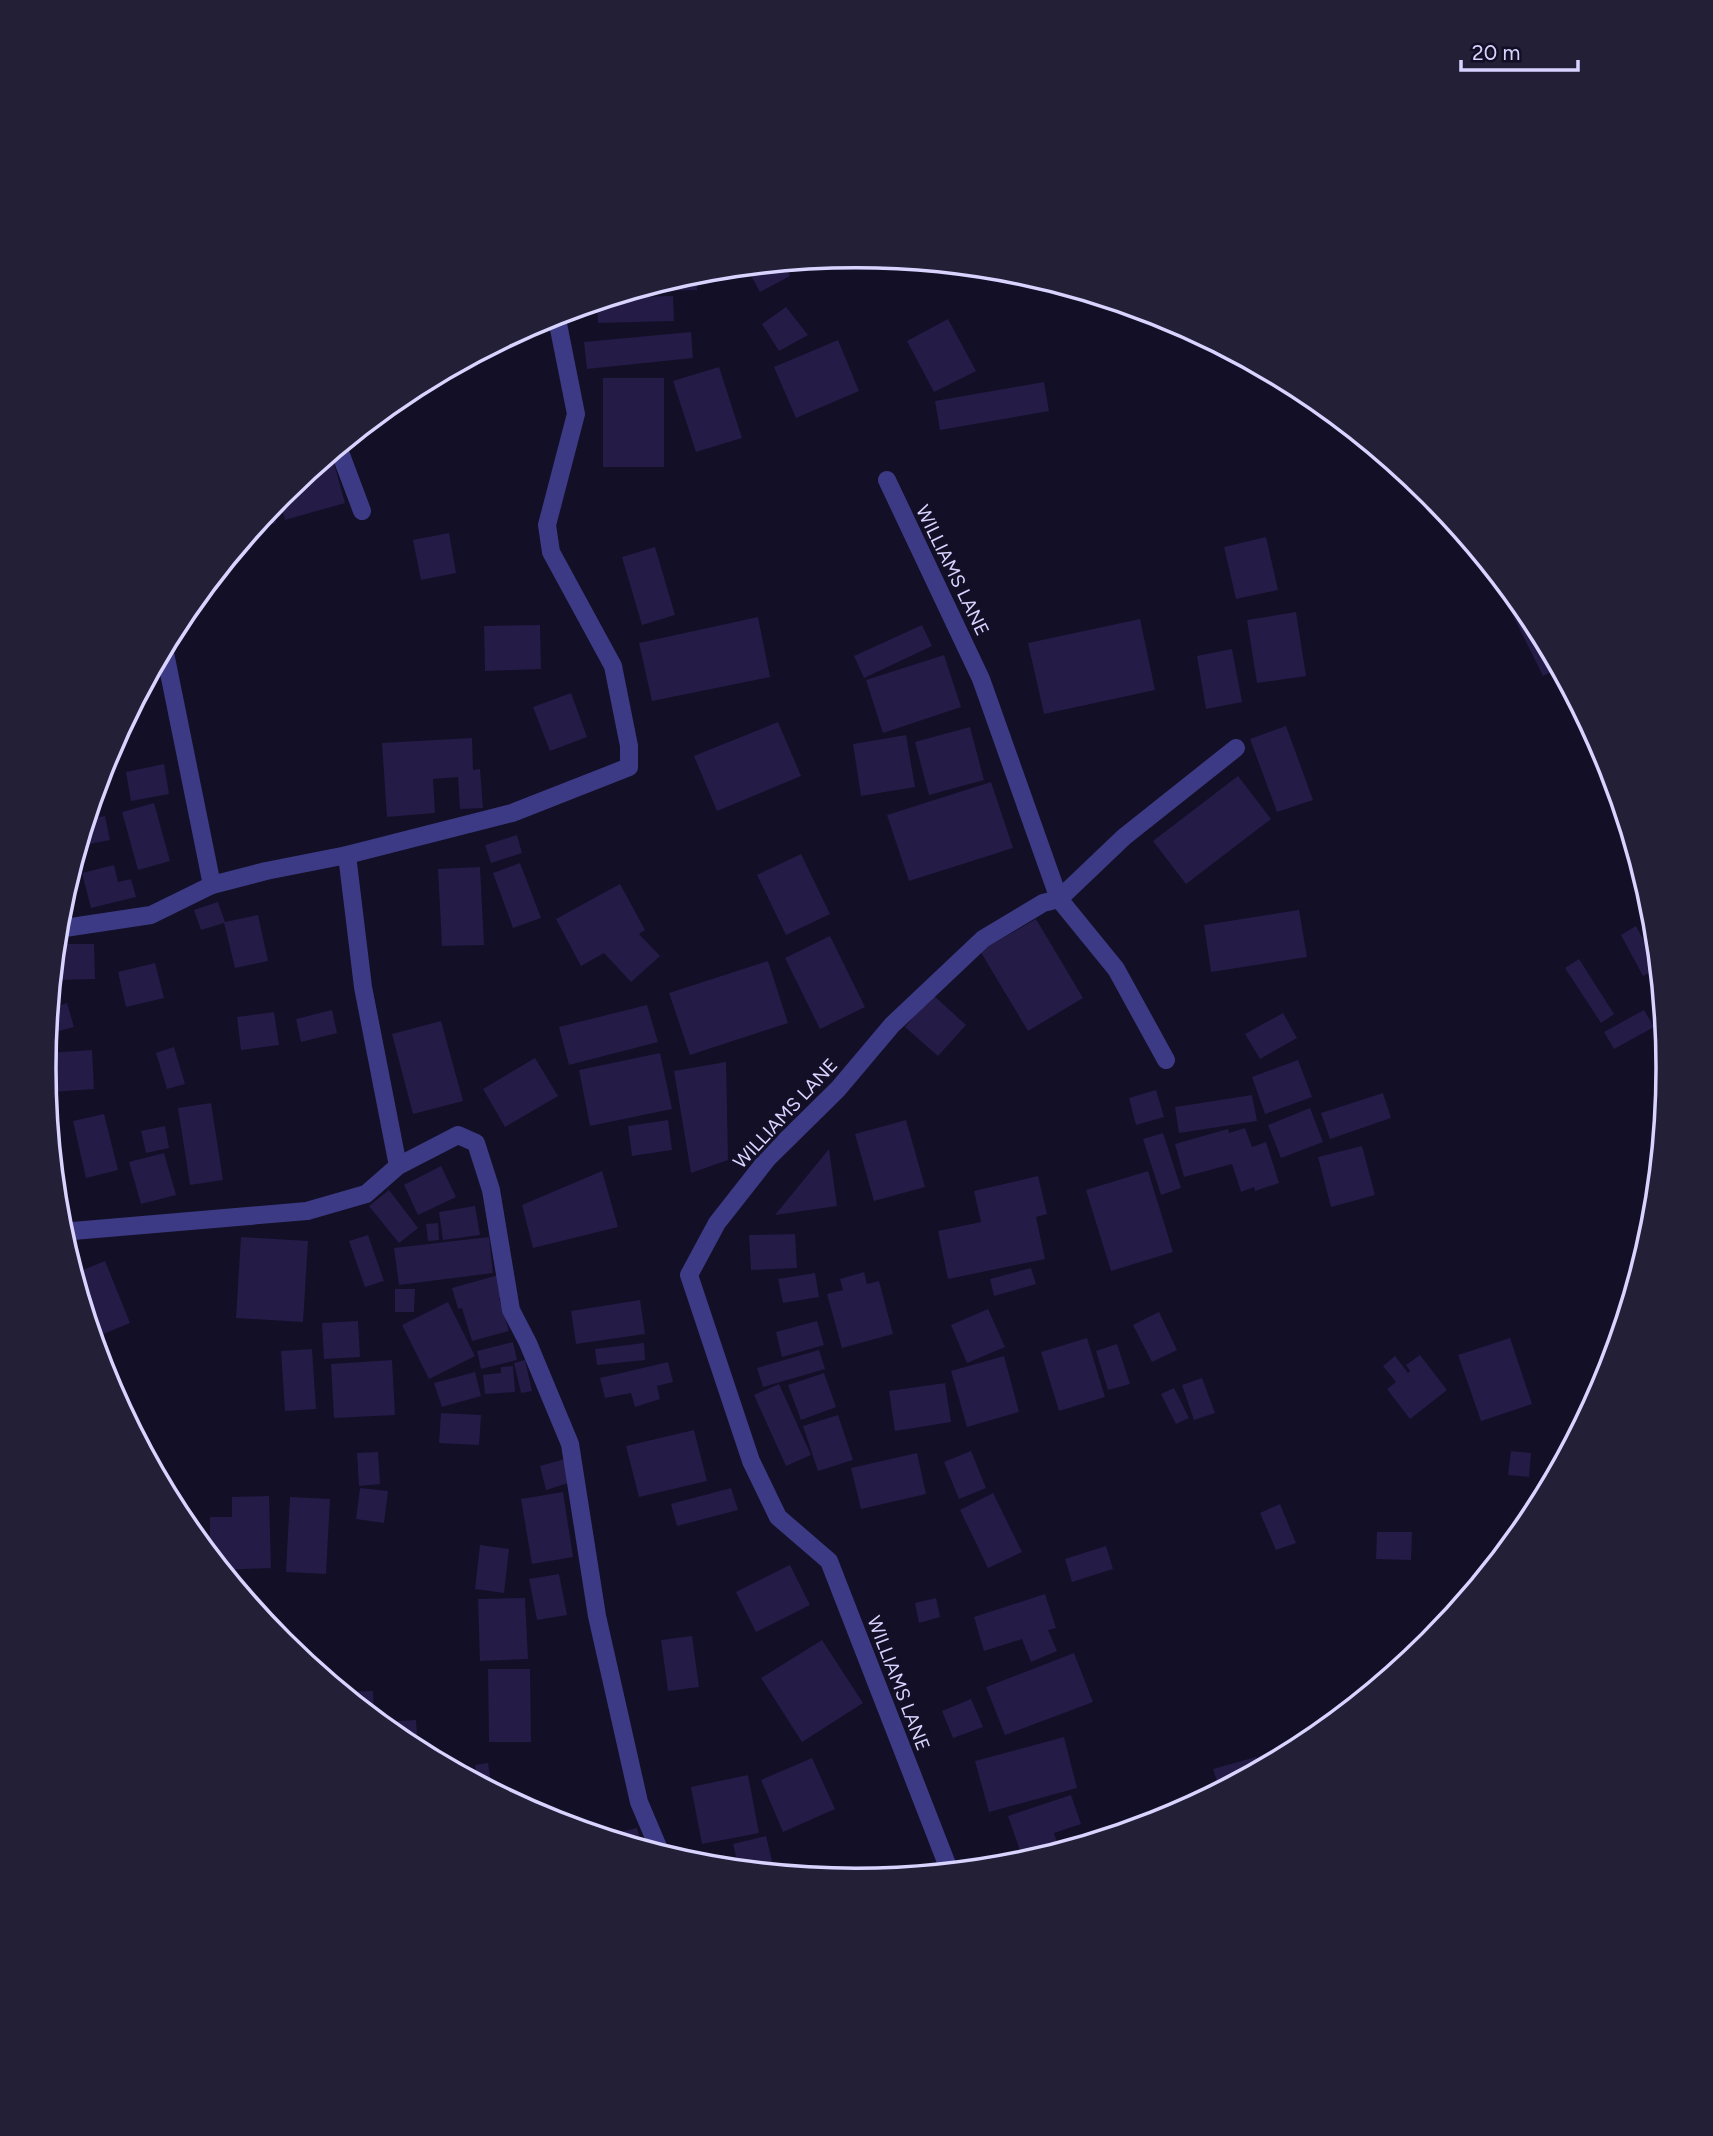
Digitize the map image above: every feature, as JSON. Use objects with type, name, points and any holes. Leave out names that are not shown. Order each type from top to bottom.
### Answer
[{"type":"street","points":[[69,927],[150,915],[212,885],[347,855],[512,813],[629,767],[629,746],[613,666],[551,552],[547,525],[576,414],[558,325]]},
{"type":"street","points":[[341,456],[362,511]]},
{"type":"street","name":"WILLIAMS LANE","points":[[887,480],[981,679],[1059,899],[1042,903],[983,939],[892,1025],[838,1089],[768,1158],[717,1223],[689,1275],[751,1461],[778,1517],[828,1561],[947,1863]]},
{"type":"street","points":[[167,662],[212,885]]},
{"type":"street","points":[[1166,1060],[1116,969],[1059,899],[1124,837],[1236,748]]},
{"type":"street","points":[[347,855],[363,987],[398,1166]]},
{"type":"street","points":[[73,1231],[307,1211],[366,1194],[398,1166],[458,1135],[476,1143],[491,1190],[511,1310],[528,1343],[570,1444],[597,1616],[639,1802],[656,1843]]},
{"type":"building","points":[[787,271],[790,276],[760,292],[750,274]]},
{"type":"building","points":[[697,284],[697,290],[668,290]]},
{"type":"building","points":[[673,296],[674,321],[598,323],[597,311],[643,297]]},
{"type":"building","points":[[786,307],[808,335],[779,351],[762,324]]},
{"type":"building","points":[[948,319],[976,371],[934,392],[907,341]]},
{"type":"building","points":[[691,332],[693,358],[587,369],[584,342]]},
{"type":"building","points":[[838,340],[859,391],[796,418],[774,367]]},
{"type":"building","points":[[719,367],[742,438],[696,452],[673,381]]},
{"type":"building","points":[[603,378],[664,378],[664,467],[603,467]]},
{"type":"building","points":[[1044,382],[1049,411],[940,430],[935,401]]},
{"type":"building","points":[[334,462],[345,503],[285,520],[282,510]]},
{"type":"building","points":[[449,533],[456,573],[421,580],[413,540]]},
{"type":"building","points":[[1266,537],[1278,590],[1236,599],[1224,547]]},
{"type":"building","points":[[655,547],[675,615],[642,625],[622,557]]},
{"type":"building","points":[[1505,599],[1552,672],[1543,676]]},
{"type":"building","points":[[1296,612],[1306,676],[1257,683],[1247,620]]},
{"type":"building","points":[[758,617],[770,677],[652,701],[639,643]]},
{"type":"building","points":[[1140,619],[1155,690],[1044,714],[1028,643]]},
{"type":"building","points":[[540,625],[541,669],[485,671],[484,626]]},
{"type":"building","points":[[922,625],[932,646],[864,678],[854,656]]},
{"type":"building","points":[[1232,649],[1242,702],[1206,709],[1197,656]]},
{"type":"building","points":[[944,655],[961,707],[883,733],[866,680]]},
{"type":"building","points":[[571,693],[587,737],[550,751],[533,707]]},
{"type":"building","points":[[778,722],[801,776],[717,811],[694,756]]},
{"type":"building","points":[[1286,726],[1313,800],[1277,812],[1250,739]]},
{"type":"building","points":[[970,727],[984,780],[929,795],[915,742]]},
{"type":"building","points":[[906,735],[915,787],[861,796],[853,744]]},
{"type":"building","points":[[472,738],[473,770],[480,769],[483,808],[460,809],[458,777],[433,779],[435,813],[387,817],[382,743]]},
{"type":"building","points":[[164,764],[169,794],[131,801],[126,772]]},
{"type":"building","points":[[1238,776],[1271,819],[1186,884],[1153,841]]},
{"type":"building","points":[[991,782],[1013,848],[909,881],[887,815]]},
{"type":"building","points":[[154,803],[170,861],[138,870],[122,812]]},
{"type":"building","points":[[105,816],[110,840],[88,844],[96,818]]},
{"type":"building","points":[[517,835],[522,853],[491,863],[485,845]]},
{"type":"building","points":[[801,854],[830,914],[786,935],[757,875]]},
{"type":"building","points":[[520,863],[541,918],[513,928],[493,873]]},
{"type":"building","points":[[114,865],[118,882],[131,879],[136,897],[91,908],[82,873]]},
{"type":"building","points":[[480,867],[484,945],[442,946],[438,869]]},
{"type":"building","points":[[620,884],[645,930],[639,934],[660,956],[631,982],[604,953],[581,966],[556,919]]},
{"type":"building","points":[[218,902],[225,922],[258,915],[268,961],[235,968],[224,923],[201,930],[194,910]]},
{"type":"building","points":[[1299,910],[1307,957],[1211,972],[1204,925]]},
{"type":"building","points":[[1036,919],[1083,998],[1028,1031],[980,951]]},
{"type":"building","points":[[1636,926],[1648,948],[1651,972],[1643,976],[1621,935]]},
{"type":"building","points":[[830,936],[865,1007],[820,1029],[785,958]]},
{"type":"building","points":[[66,944],[94,944],[95,979],[61,980]]},
{"type":"building","points":[[1579,959],[1614,1014],[1601,1023],[1565,968]]},
{"type":"building","points":[[768,961],[788,1023],[690,1055],[669,993]]},
{"type":"building","points":[[155,963],[164,998],[126,1007],[118,972]]},
{"type":"building","points":[[933,995],[966,1025],[938,1056],[905,1027]]},
{"type":"building","points":[[67,1003],[74,1027],[57,1031],[59,1006]]},
{"type":"building","points":[[647,1005],[658,1042],[569,1065],[559,1027]]},
{"type":"building","points":[[332,1010],[337,1033],[301,1042],[296,1019]]},
{"type":"building","points":[[1644,1010],[1654,1027],[1614,1049],[1604,1032]]},
{"type":"building","points":[[274,1012],[279,1045],[241,1050],[237,1017]]},
{"type":"building","points":[[1283,1013],[1297,1038],[1260,1059],[1245,1034]]},
{"type":"building","points":[[441,1021],[463,1101],[413,1114],[392,1034]]},
{"type":"building","points":[[174,1047],[185,1084],[167,1089],[156,1053]]},
{"type":"building","points":[[92,1050],[94,1089],[57,1092],[57,1052]]},
{"type":"building","points":[[660,1053],[672,1109],[590,1126],[579,1070]]},
{"type":"building","points":[[535,1058],[558,1096],[505,1127],[483,1089]]},
{"type":"building","points":[[1298,1060],[1312,1097],[1265,1114],[1252,1077]]},
{"type":"building","points":[[726,1062],[728,1160],[691,1173],[674,1071]]},
{"type":"building","points":[[1156,1090],[1164,1117],[1136,1125],[1129,1098]]},
{"type":"building","points":[[1383,1093],[1391,1118],[1330,1139],[1321,1113]]},
{"type":"building","points":[[1252,1095],[1257,1121],[1179,1133],[1175,1107]]},
{"type":"building","points":[[211,1103],[223,1180],[190,1185],[178,1108]]},
{"type":"building","points":[[1310,1108],[1323,1142],[1281,1158],[1268,1125]]},
{"type":"building","points":[[104,1114],[118,1170],[86,1178],[73,1121]]},
{"type":"building","points":[[668,1120],[672,1150],[632,1156],[628,1126]]},
{"type":"building","points":[[906,1120],[925,1187],[874,1201],[855,1134]]},
{"type":"building","points":[[165,1126],[169,1148],[146,1153],[141,1131]]},
{"type":"building","points":[[1245,1128],[1252,1147],[1266,1142],[1279,1183],[1255,1191],[1254,1187],[1241,1192],[1232,1164],[1184,1177],[1175,1144],[1228,1129],[1229,1133]]},
{"type":"building","points":[[1163,1133],[1181,1188],[1161,1195],[1143,1139]]},
{"type":"building","points":[[1362,1146],[1375,1195],[1331,1207],[1318,1157]]},
{"type":"building","points":[[829,1149],[837,1206],[775,1215]]},
{"type":"building","points":[[164,1153],[176,1195],[141,1204],[129,1162]]},
{"type":"building","points":[[441,1166],[456,1197],[418,1215],[404,1185]]},
{"type":"building","points":[[602,1171],[618,1227],[533,1248],[522,1205]]},
{"type":"building","points":[[1148,1171],[1173,1252],[1111,1271],[1086,1190]]},
{"type":"building","points":[[1038,1176],[1047,1214],[1036,1217],[1045,1259],[948,1279],[938,1231],[981,1222],[974,1191]]},
{"type":"building","points":[[389,1190],[418,1228],[399,1243],[369,1206]]},
{"type":"building","points":[[475,1206],[480,1235],[443,1240],[439,1212]]},
{"type":"building","points":[[438,1223],[439,1240],[428,1241],[426,1224]]},
{"type":"building","points":[[795,1234],[797,1268],[751,1270],[749,1235]]},
{"type":"building","points":[[368,1235],[384,1281],[365,1287],[349,1241]]},
{"type":"building","points":[[241,1237],[308,1241],[303,1322],[236,1318]]},
{"type":"building","points":[[489,1237],[493,1273],[399,1285],[394,1248]]},
{"type":"building","points":[[105,1261],[130,1323],[103,1334],[82,1270]]},
{"type":"building","points":[[1031,1268],[1036,1284],[994,1296],[990,1279]]},
{"type":"building","points":[[864,1272],[867,1284],[879,1281],[893,1334],[842,1348],[827,1294],[843,1290],[840,1279]]},
{"type":"building","points":[[815,1273],[819,1297],[783,1303],[778,1279]]},
{"type":"building","points":[[502,1274],[508,1296],[499,1298],[509,1331],[472,1341],[462,1308],[458,1309],[452,1288]]},
{"type":"building","points":[[395,1289],[415,1289],[414,1312],[395,1312]]},
{"type":"building","points":[[640,1300],[645,1334],[576,1344],[571,1311]]},
{"type":"building","points":[[448,1302],[475,1356],[429,1379],[402,1325]]},
{"type":"building","points":[[988,1309],[1005,1347],[967,1363],[951,1325]]},
{"type":"building","points":[[1159,1312],[1177,1350],[1152,1362],[1133,1325]]},
{"type":"building","points":[[358,1321],[360,1357],[324,1359],[322,1323]]},
{"type":"building","points":[[817,1321],[824,1345],[782,1357],[776,1332]]},
{"type":"building","points":[[1087,1338],[1105,1397],[1059,1411],[1041,1352]]},
{"type":"building","points":[[1510,1338],[1532,1404],[1481,1421],[1458,1355]]},
{"type":"building","points":[[513,1342],[517,1360],[481,1369],[477,1351]]},
{"type":"building","points":[[644,1343],[645,1360],[597,1365],[595,1349]]},
{"type":"building","points":[[1117,1344],[1130,1384],[1108,1390],[1096,1351]]},
{"type":"building","points":[[312,1349],[316,1409],[285,1411],[281,1351]]},
{"type":"building","points":[[819,1350],[825,1369],[763,1387],[757,1368]]},
{"type":"building","points":[[1420,1355],[1447,1390],[1410,1419],[1387,1389],[1396,1382],[1383,1366],[1395,1356],[1408,1373],[1410,1371],[1406,1365]]},
{"type":"building","points":[[1004,1356],[1019,1412],[967,1427],[951,1371]]},
{"type":"building","points":[[392,1360],[395,1415],[334,1418],[331,1364]]},
{"type":"building","points":[[525,1360],[532,1391],[521,1393],[514,1363]]},
{"type":"building","points":[[668,1362],[673,1382],[657,1386],[660,1399],[635,1407],[631,1393],[605,1398],[600,1378]]},
{"type":"building","points":[[513,1366],[515,1392],[485,1394],[483,1375],[501,1373],[501,1367]]},
{"type":"building","points":[[475,1372],[481,1396],[442,1407],[434,1383]]},
{"type":"building","points":[[824,1373],[836,1407],[801,1420],[788,1385]]},
{"type":"building","points":[[1202,1378],[1215,1413],[1194,1420],[1182,1385]]},
{"type":"building","points":[[945,1383],[951,1422],[895,1431],[889,1391]]},
{"type":"building","points":[[779,1384],[811,1455],[786,1466],[754,1395]]},
{"type":"building","points":[[1174,1388],[1189,1418],[1176,1424],[1161,1394]]},
{"type":"building","points":[[441,1413],[481,1415],[479,1445],[439,1443]]},
{"type":"building","points":[[838,1415],[853,1460],[818,1471],[803,1426]]},
{"type":"building","points":[[694,1430],[707,1481],[639,1497],[626,1446]]},
{"type":"building","points":[[971,1451],[986,1488],[959,1499],[944,1462]]},
{"type":"building","points":[[1511,1451],[1531,1453],[1529,1477],[1508,1475]]},
{"type":"building","points":[[378,1452],[380,1484],[359,1486],[357,1453]]},
{"type":"building","points":[[917,1453],[926,1494],[861,1509],[851,1468]]},
{"type":"building","points":[[565,1459],[572,1482],[546,1490],[540,1466]]},
{"type":"building","points":[[360,1488],[388,1491],[384,1523],[356,1519]]},
{"type":"building","points":[[731,1488],[738,1510],[677,1526],[671,1504]]},
{"type":"building","points":[[563,1492],[573,1557],[532,1564],[521,1499]]},
{"type":"building","points":[[993,1493],[1022,1552],[988,1568],[960,1510]]},
{"type":"building","points":[[269,1496],[271,1568],[233,1570],[210,1540],[210,1517],[232,1517],[232,1497]]},
{"type":"building","points":[[290,1497],[330,1499],[326,1574],[286,1572]]},
{"type":"building","points":[[1280,1504],[1296,1543],[1276,1550],[1260,1513]]},
{"type":"building","points":[[1377,1532],[1412,1532],[1411,1560],[1376,1559]]},
{"type":"building","points":[[480,1545],[509,1549],[504,1593],[475,1589]]},
{"type":"building","points":[[1106,1546],[1113,1569],[1072,1582],[1065,1559]]},
{"type":"building","points":[[790,1565],[810,1605],[756,1632],[736,1592]]},
{"type":"building","points":[[559,1574],[567,1615],[537,1620],[529,1579]]},
{"type":"building","points":[[1045,1594],[1056,1628],[1048,1630],[1057,1651],[1031,1662],[1022,1639],[984,1651],[974,1617]]},
{"type":"building","points":[[525,1598],[528,1659],[480,1661],[478,1599]]},
{"type":"building","points":[[936,1598],[940,1617],[919,1623],[915,1603]]},
{"type":"building","points":[[692,1636],[699,1687],[668,1691],[661,1640]]},
{"type":"building","points":[[822,1640],[863,1703],[802,1742],[761,1678]]},
{"type":"building","points":[[1074,1653],[1093,1702],[1005,1735],[986,1687]]},
{"type":"building","points":[[488,1669],[530,1669],[531,1742],[489,1742]]},
{"type":"building","points":[[373,1691],[374,1706],[369,1703],[355,1692]]},
{"type":"building","points":[[971,1699],[983,1727],[953,1738],[942,1711]]},
{"type":"building","points":[[416,1720],[417,1737],[412,1734],[394,1721]]},
{"type":"building","points":[[1064,1737],[1077,1788],[989,1812],[975,1761]]},
{"type":"building","points":[[1256,1757],[1257,1761],[1217,1783],[1213,1769]]},
{"type":"building","points":[[812,1758],[835,1809],[783,1832],[761,1780]]},
{"type":"building","points":[[488,1763],[490,1780],[476,1772],[475,1765]]},
{"type":"building","points":[[748,1775],[759,1833],[702,1844],[691,1787]]},
{"type":"building","points":[[1071,1795],[1081,1824],[1054,1833],[1057,1843],[1020,1851],[1008,1816]]},
{"type":"building","points":[[637,1828],[640,1838],[619,1832]]},
{"type":"building","points":[[766,1836],[773,1864],[737,1859],[733,1844]]}]
